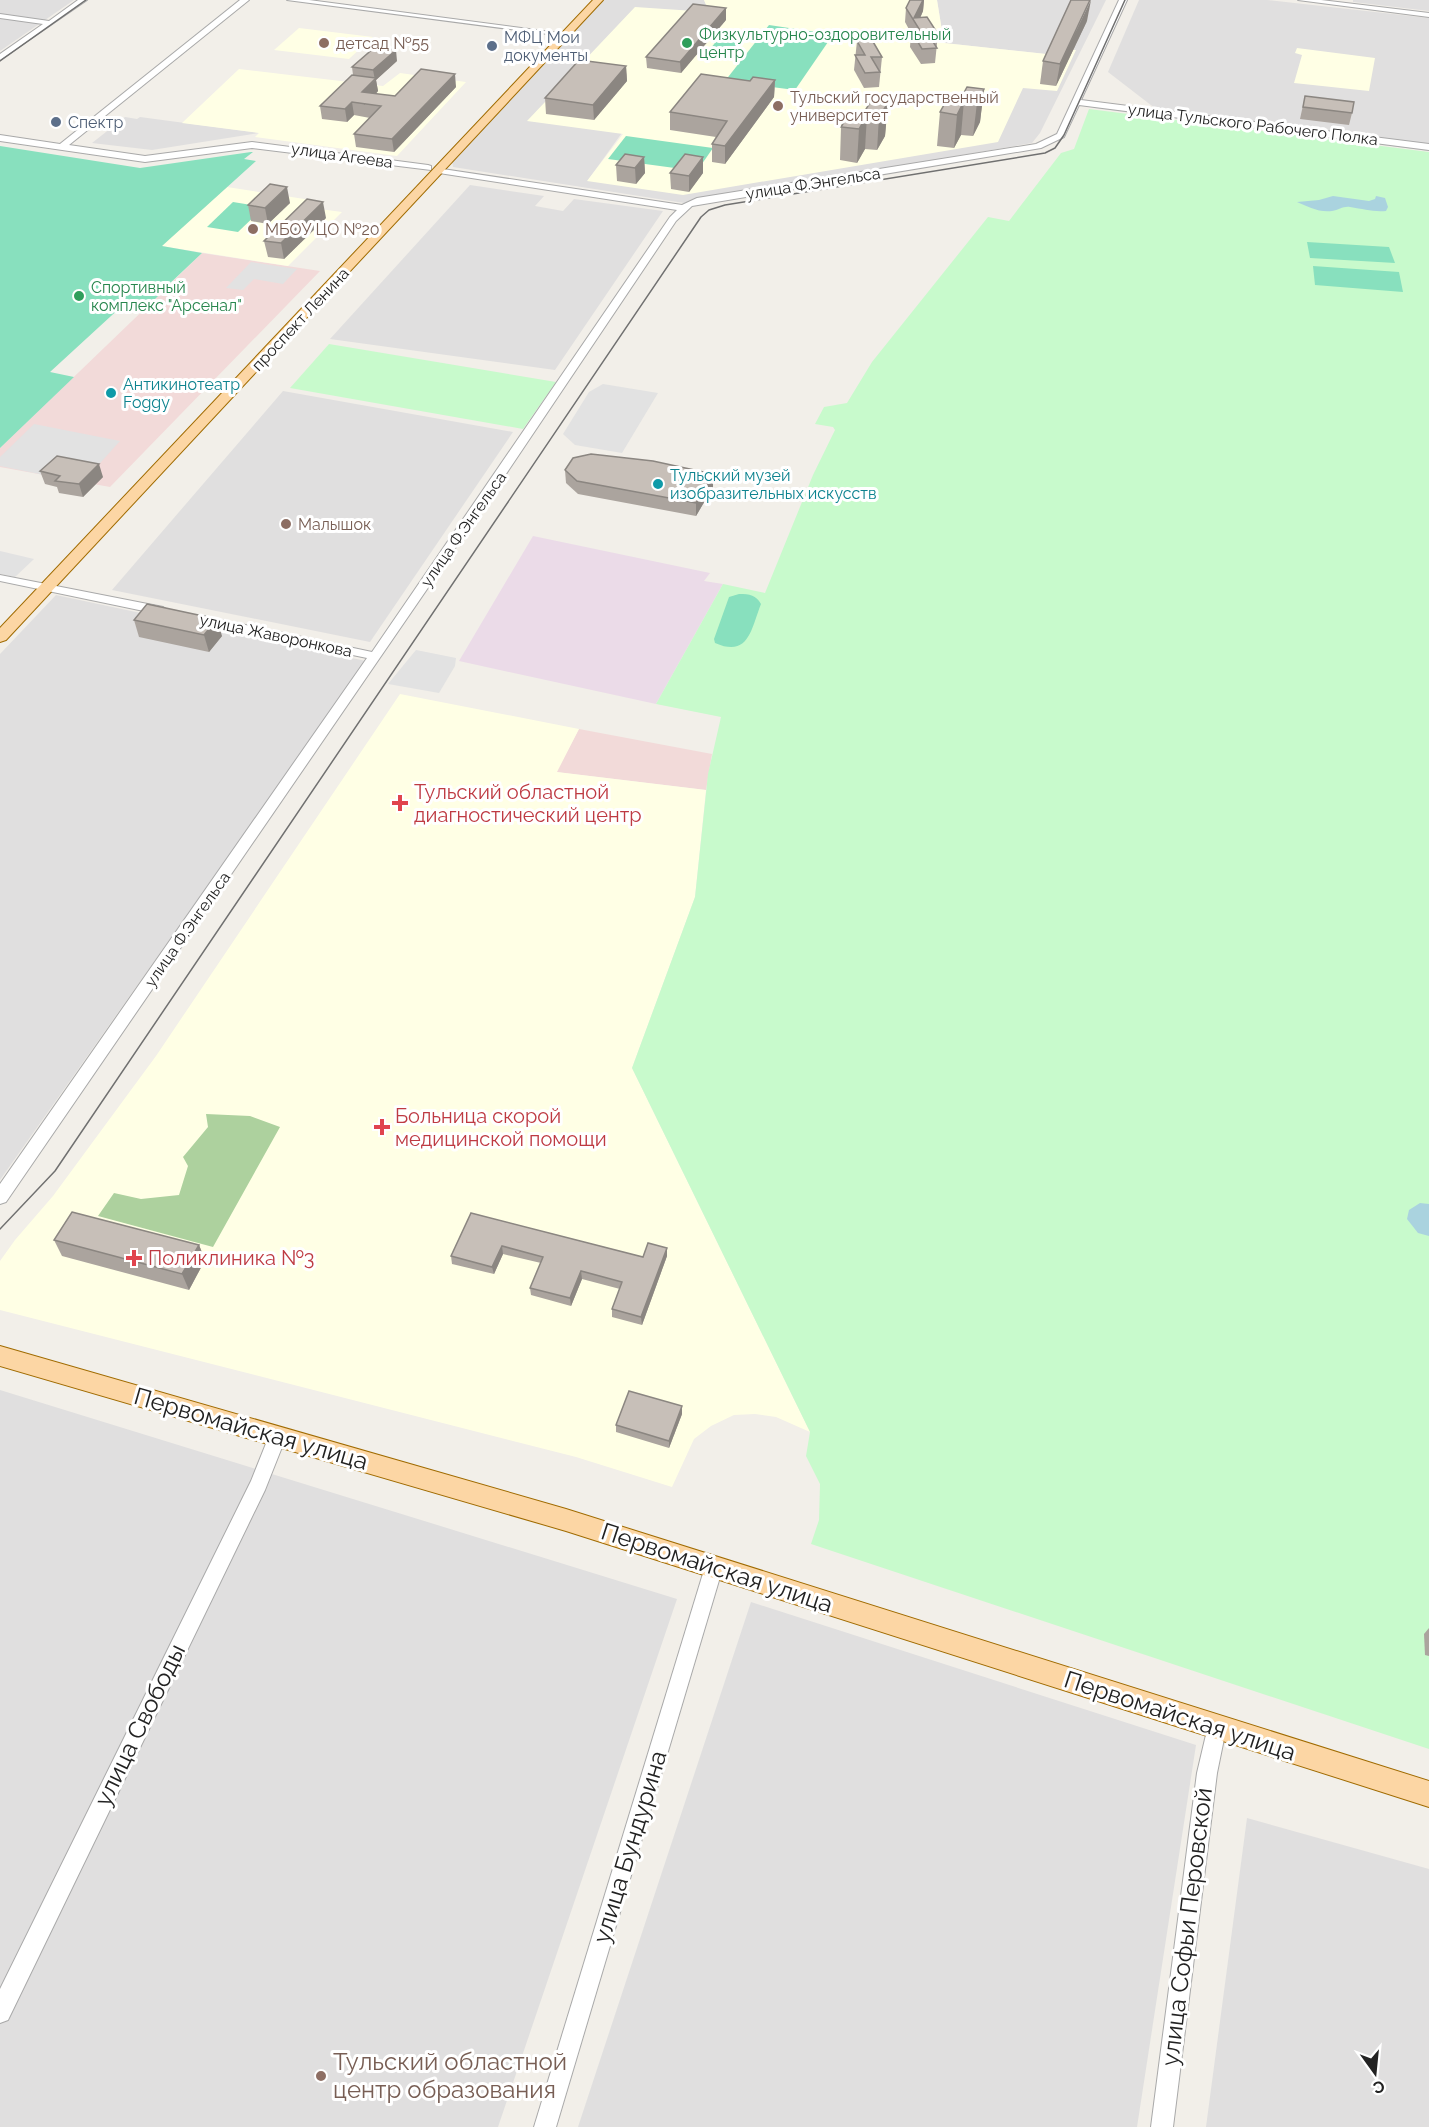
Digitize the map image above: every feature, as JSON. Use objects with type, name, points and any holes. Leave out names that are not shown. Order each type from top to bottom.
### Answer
[{"type":"main road","name":"проспект Ленина","points":[[560,34],[586,0]]},
{"type":"main road","name":"проспект Ленина","points":[[0,637],[40,586],[560,34],[598,0]]},
{"type":"main road","name":"проспект Ленина","points":[[0,619],[40,586]]},
{"type":"main road","name":"Первомайская улица","points":[[0,1356],[566,1520],[1429,1794]]},
{"type":"street","points":[[0,58],[83,0]]},
{"type":"street","points":[[63,146],[245,0]]},
{"type":"street","points":[[291,0],[560,34]]},
{"type":"street","name":"улица Ф.Энгельса","points":[[0,1197],[497,480],[630,281],[682,208],[697,201],[1036,147],[1062,135],[1123,0]]},
{"type":"street","points":[[1302,0],[1350,3],[1429,15]]},
{"type":"street","points":[[0,16],[50,23]]},
{"type":"street","name":"улица Тульского Рабочего Полка","points":[[1077,102],[1429,147]]},
{"type":"street","name":"улица Агеева","points":[[0,138],[145,159],[252,145],[433,169],[682,208]]},
{"type":"street","name":"улица Жаворонкова","points":[[0,578],[375,656]]},
{"type":"street","name":"улица Свободы","points":[[0,2012],[259,1484],[278,1437]]},
{"type":"street","name":"улица Бундурина","points":[[545,2127],[714,1567]]},
{"type":"street","name":"улица Софьи Перовской","points":[[1162,2127],[1207,1773],[1216,1728]]},
{"type":"shaded area","points":[[0,0],[74,0],[0,51]]},
{"type":"shaded area","points":[[603,0],[704,0],[709,12],[588,180],[1023,87],[1046,54],[944,43],[937,0],[1106,0],[1040,133],[1032,143],[684,203],[453,167],[452,161]]},
{"type":"shaded area","name":"Тульский государственный университет","points":[[704,0],[937,0],[944,43],[1046,54],[1051,47],[1076,50],[1057,91],[1023,88],[998,142],[683,195],[587,181],[623,134],[527,121],[635,7],[709,12]]},
{"type":"shaded area","points":[[1139,0],[1267,0],[1429,18],[1429,145],[1156,109],[1108,72]]},
{"type":"shaded area","points":[[1353,0],[1429,0],[1429,11],[1353,2]]},
{"type":"shaded area","name":"детсад №55","points":[[299,28],[373,37],[349,59],[274,50]]},
{"type":"shaded area","points":[[1297,48],[1375,58],[1369,91],[1294,83],[1302,55],[1295,53]]},
{"type":"shaded area","points":[[239,69],[383,86],[400,73],[466,82],[397,156],[255,137],[259,133],[182,123]]},
{"type":"shaded area","points":[[1094,105],[1429,148],[1429,151],[1093,108]]},
{"type":"shaded area","points":[[125,117],[259,133],[152,150],[92,143]]},
{"type":"shaded area","points":[[470,185],[544,196],[535,206],[563,211],[574,199],[663,211],[555,370],[330,339]]},
{"type":"shaded area","name":"МБОУ ЦО №20","points":[[227,187],[311,200],[305,207],[342,212],[288,266],[161,246]]},
{"type":"shaded area","points":[[202,253],[320,271],[110,487],[0,467],[0,448],[159,295],[151,293],[158,287],[166,288]]},
{"type":"shaded area","points":[[251,262],[297,269],[283,284],[254,279],[243,290],[226,288]]},
{"type":"shaded area","points":[[603,384],[658,393],[622,453],[575,445],[563,434],[589,392]]},
{"type":"shaded area","points":[[283,391],[513,432],[370,642],[112,590]]},
{"type":"shaded area","points":[[34,424],[120,441],[93,471],[44,475],[0,466],[0,457]]},
{"type":"shaded area","points":[[533,536],[710,573],[704,581],[723,584],[656,704],[459,661]]},
{"type":"shaded area","points":[[0,551],[34,559],[15,577],[0,574]]},
{"type":"shaded area","points":[[56,595],[366,661],[0,1180],[0,654]]},
{"type":"shaded area","points":[[416,650],[456,658],[455,666],[439,693],[388,684]]},
{"type":"shaded area","name":"Больница скорой медицинской помощи","points":[[400,694],[579,729],[557,772],[706,790],[695,897],[632,1068],[810,1432],[776,1417],[755,1414],[734,1415],[711,1426],[694,1439],[672,1487],[576,1457],[0,1310],[0,1261],[53,1196],[156,1056]]},
{"type":"shaded area","points":[[579,729],[712,754],[706,790],[556,772]]},
{"type":"shaded area","points":[[0,1390],[677,1599],[498,2127],[0,2127]]},
{"type":"shaded area","points":[[751,1602],[1196,1745],[1137,2127],[578,2127]]},
{"type":"shaded area","points":[[1247,1818],[1429,1869],[1429,2127],[1206,2127]]},
{"type":"green space","points":[[769,25],[816,32],[828,42],[795,90],[725,81]]},
{"type":"green space","points":[[723,33],[744,36],[731,52],[710,49]]},
{"type":"green space","points":[[1089,109],[1429,152],[1429,1749],[811,1544],[819,1520],[820,1484],[806,1456],[810,1432],[632,1068],[695,897],[708,774],[721,717],[656,704],[723,584],[765,593],[813,475],[835,430],[833,427],[815,424],[824,407],[847,403],[872,362],[988,217],[1009,221],[1061,153],[1074,149]]},
{"type":"green space","points":[[626,136],[713,148],[697,171],[608,159]]},
{"type":"green space","name":"Спортивный комплекс \"Арсенал\"","points":[[0,146],[140,168],[251,152],[253,152],[244,159],[256,161],[162,246],[202,253],[165,288],[158,287],[152,293],[159,295],[152,302],[133,299],[123,305],[50,372],[74,377],[0,448]]},
{"type":"green space","points":[[233,202],[264,207],[238,232],[207,227]]},
{"type":"green space","points":[[1307,242],[1389,247],[1395,263],[1310,258]]},
{"type":"green space","points":[[1313,266],[1399,272],[1403,292],[1315,285]]},
{"type":"green space","points":[[329,344],[556,382],[523,429],[290,388]]},
{"type":"green space","points":[[739,594],[752,596],[761,604],[747,638],[735,647],[726,647],[715,643],[714,639],[729,597]]},
{"type":"green space","points":[[206,1114],[250,1116],[280,1127],[213,1247],[98,1216],[114,1193],[141,1199],[179,1195],[188,1166],[183,1157],[208,1127]]},
{"type":"water","points":[[1333,196],[1369,201],[1375,199],[1376,196],[1385,198],[1388,207],[1386,211],[1348,207],[1322,211],[1297,202]]},
{"type":"water","points":[[1420,1203],[1429,1204],[1429,1236],[1418,1233],[1407,1219],[1409,1210]]},
{"type":"building","points":[[910,0],[923,0],[914,18],[927,17],[938,34],[928,34],[937,48],[922,49],[912,32],[921,32],[906,8]]},
{"type":"building","points":[[1071,0],[1090,0],[1060,64],[1043,61]]},
{"type":"building","points":[[693,4],[726,8],[680,62],[646,57]]},
{"type":"building","points":[[872,40],[882,57],[871,57],[880,72],[865,73],[855,55],[865,55],[857,41]]},
{"type":"building","points":[[375,47],[396,50],[373,70],[352,67]]},
{"type":"building","points":[[579,60],[626,66],[593,105],[545,98]]},
{"type":"building","points":[[421,69],[455,74],[392,139],[354,134],[381,106],[352,102],[345,109],[320,106],[352,75],[376,78],[362,92],[395,96]]},
{"type":"building","points":[[701,74],[750,81],[753,77],[775,80],[725,146],[712,144],[727,121],[670,112]]},
{"type":"building","points":[[967,87],[984,89],[977,103],[964,101],[957,115],[940,112],[948,98],[960,100]]},
{"type":"building","points":[[1305,96],[1354,102],[1352,113],[1303,107]]},
{"type":"building","points":[[871,101],[888,103],[879,117],[867,115],[859,129],[841,127],[850,112],[863,114]]},
{"type":"building","points":[[625,154],[644,157],[635,168],[616,165]]},
{"type":"building","points":[[685,154],[703,157],[689,176],[670,173]]},
{"type":"building","points":[[270,184],[287,187],[265,208],[248,205]]},
{"type":"building","points":[[307,199],[323,202],[281,243],[264,241]]},
{"type":"building","points":[[591,454],[653,461],[713,474],[696,503],[577,481],[565,470],[573,458]]},
{"type":"building","points":[[57,456],[99,464],[79,484],[55,481],[60,476],[40,471]]},
{"type":"building","points":[[147,604],[217,619],[204,635],[134,620]]},
{"type":"building","points":[[72,1212],[199,1245],[182,1274],[54,1240]]},
{"type":"building","points":[[471,1213],[643,1257],[648,1243],[667,1248],[641,1317],[612,1309],[622,1282],[581,1271],[570,1298],[530,1288],[543,1257],[502,1246],[492,1267],[451,1256]]},
{"type":"building","points":[[629,1391],[682,1406],[669,1441],[616,1425]]},
{"type":"tram line","points":[[0,61],[86,0]]},
{"type":"tram line","points":[[0,1229],[55,1171],[701,217],[709,210],[725,205],[1045,153],[1055,148],[1064,135],[1125,0]]},
{"type":"place","name":"детсад №55","points":[[324,43]]},
{"type":"place","name":"Физкультурно-оздоровительный центр","points":[[687,43]]},
{"type":"place","name":"МФЦ Мои документы","points":[[492,46]]},
{"type":"place","name":"Тульский государственный университет","points":[[778,106]]},
{"type":"place","name":"Спектр","points":[[56,122]]},
{"type":"place","name":"МБОУ ЦО №20","points":[[253,229]]},
{"type":"place","name":"Спортивный комплекс \"Арсенал\"","points":[[79,296]]},
{"type":"place","name":"Антикинотеатр Foggy","points":[[111,393]]},
{"type":"place","name":"Тульский музей изобразительных искусств","points":[[658,484]]},
{"type":"place","name":"Малышок","points":[[286,524]]},
{"type":"place","name":"Тульский областной диагностический центр","points":[[400,803]]},
{"type":"place","name":"Больница скорой медицинской помощи","points":[[382,1127]]},
{"type":"place","name":"Поликлиника №3","points":[[134,1258]]},
{"type":"place","name":"Тульский областной центр образования","points":[[321,2076]]}]
